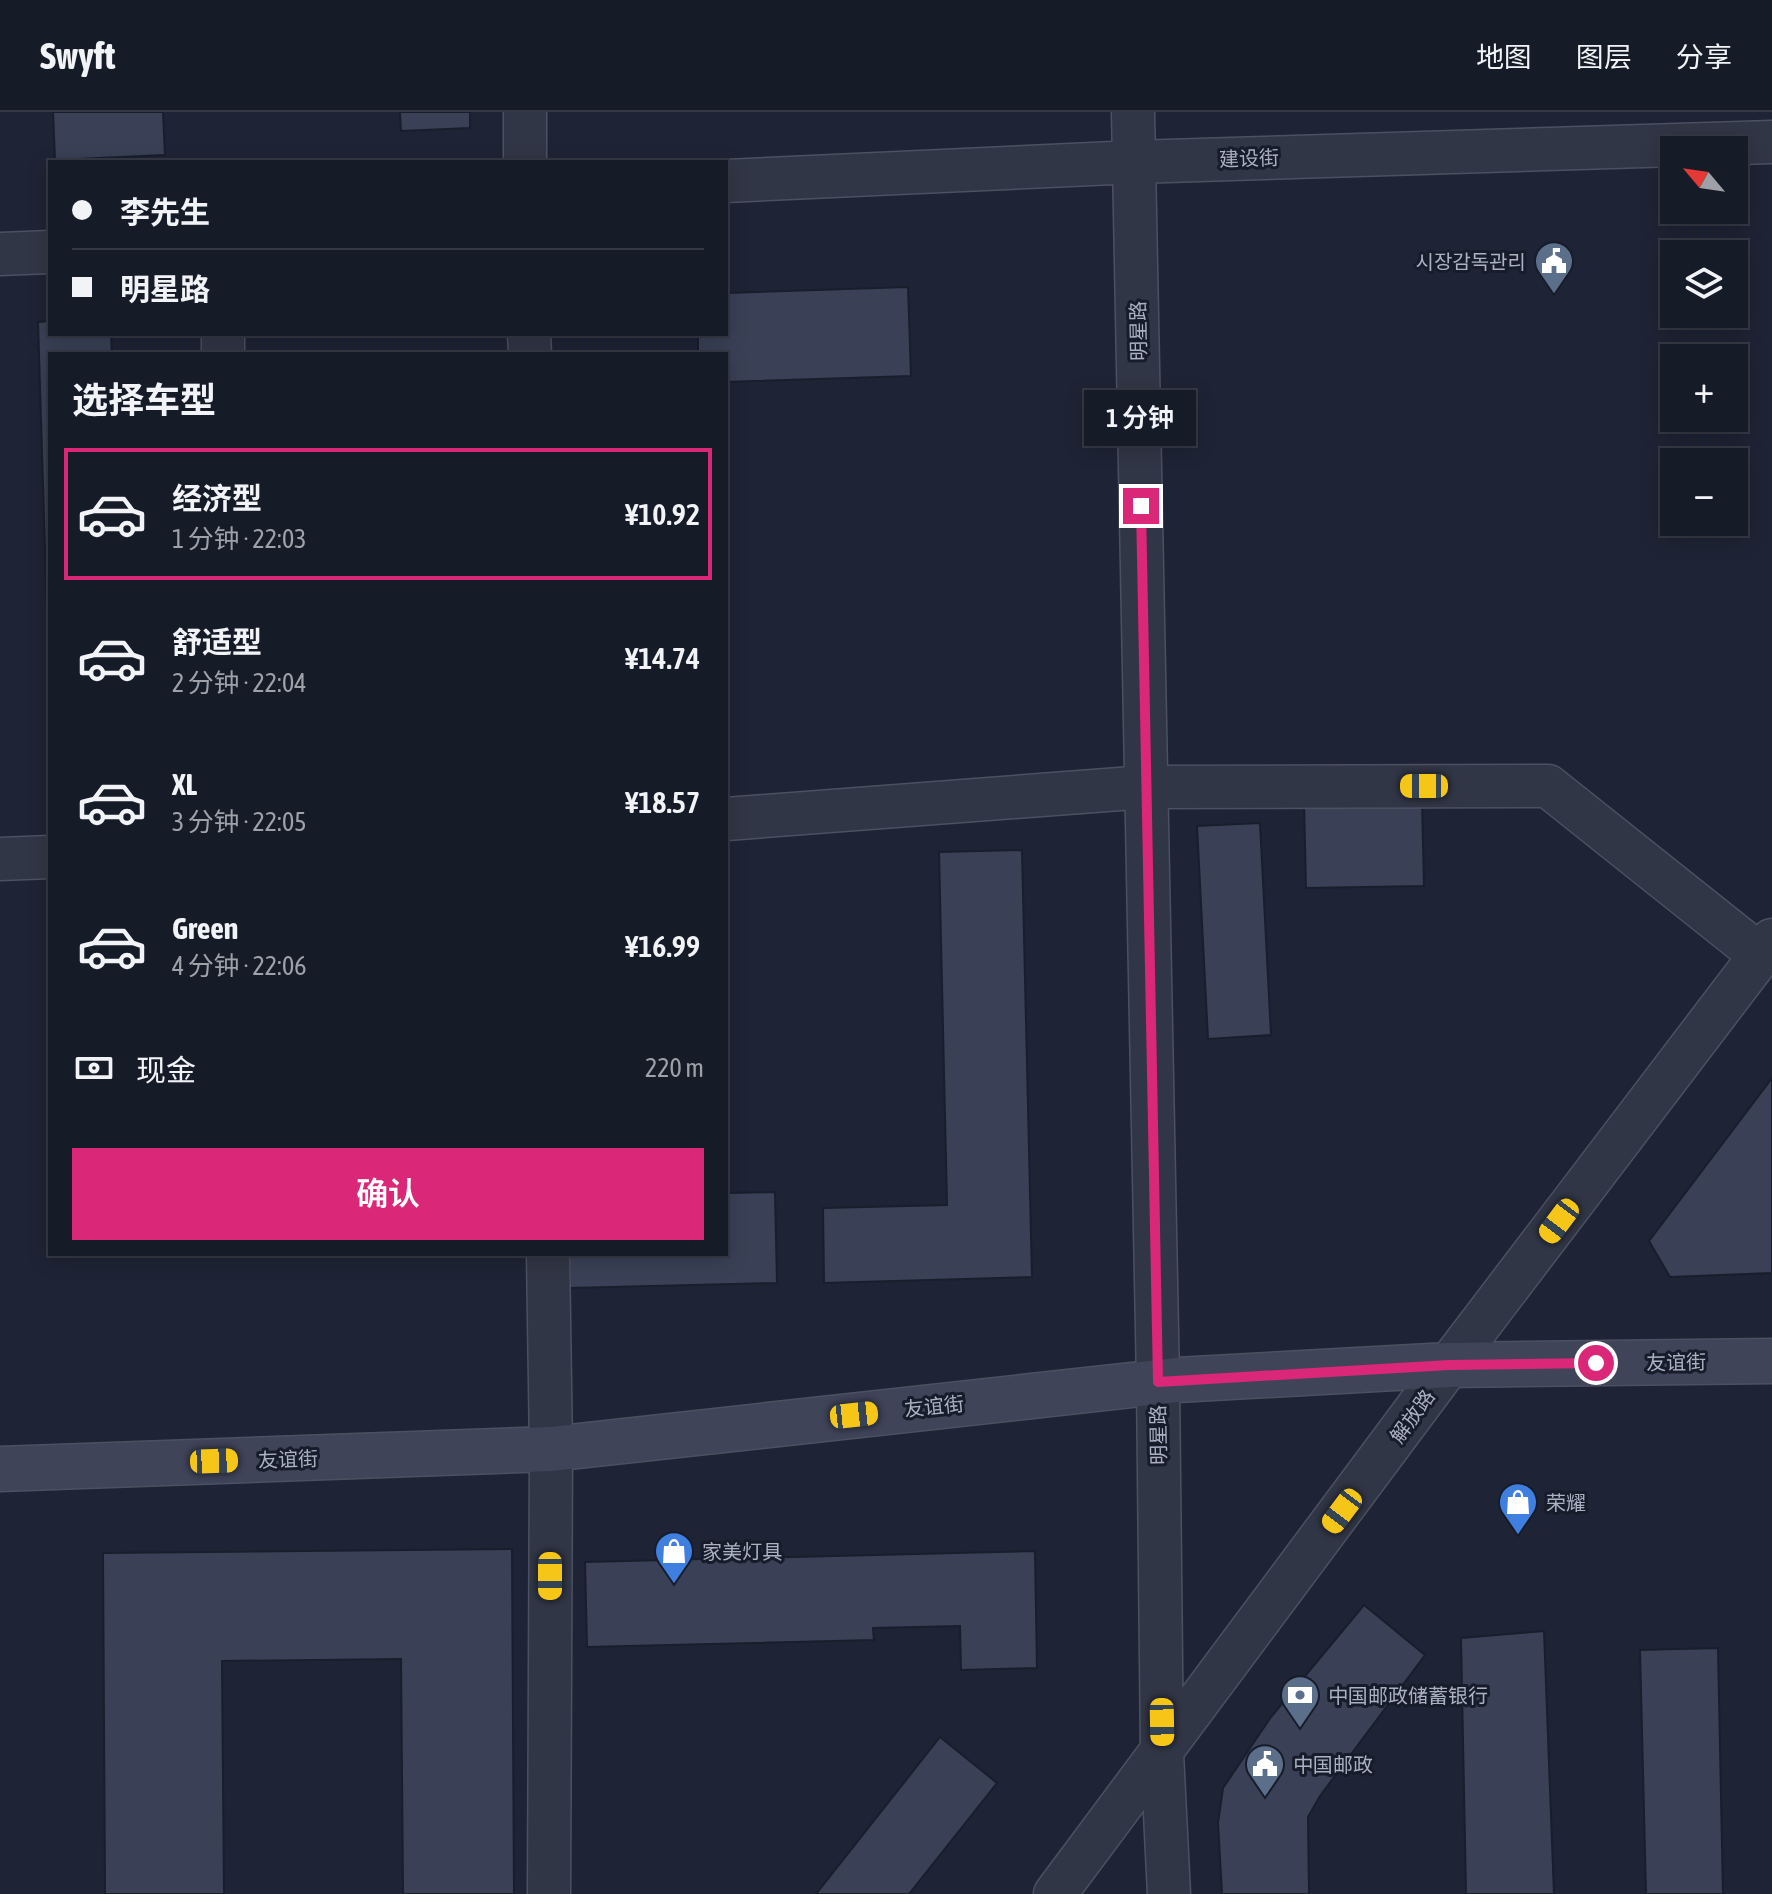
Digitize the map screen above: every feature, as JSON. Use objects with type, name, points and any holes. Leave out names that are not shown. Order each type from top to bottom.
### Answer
[{"type":"street","points":[[525,112],[525,160]]},
{"type":"street","name":"明星路","points":[[1133,112],[1158,1382],[1162,1753],[1169,1894]]},
{"type":"street","name":"建设街","points":[[728,181],[1135,162],[1772,142]]},
{"type":"street","points":[[0,254],[48,252]]},
{"type":"street","points":[[728,819],[1146,787],[1548,786],[1766,948]]},
{"type":"street","points":[[0,859],[48,857]]},
{"type":"street","name":"解放路","points":[[1055,1894],[1449,1365],[1766,948]]},
{"type":"street","points":[[548,1256],[551,1449],[549,1894]]},
{"type":"street","name":"友谊街","points":[[0,1469],[551,1449],[1158,1382],[1449,1365],[1772,1361]]},
{"type":"building","points":[[53,112],[163,112],[165,155],[55,160]]},
{"type":"building","points":[[400,112],[470,112],[470,128],[401,131]]},
{"type":"building","points":[[908,287],[911,376],[728,382],[728,352],[698,352],[698,336],[728,336],[728,293]]},
{"type":"building","points":[[48,321],[48,336],[111,336],[112,352],[48,352],[48,646],[38,322]]},
{"type":"building","points":[[1422,801],[1424,886],[1306,888],[1304,804]]},
{"type":"building","points":[[1260,823],[1271,1035],[1208,1039],[1197,826]]},
{"type":"building","points":[[1022,850],[1032,1277],[824,1283],[823,1208],[947,1205],[939,852]]},
{"type":"building","points":[[1772,1078],[1772,1273],[1670,1277],[1649,1241]]},
{"type":"building","points":[[775,1192],[777,1283],[570,1288],[569,1256],[728,1256],[728,1193]]},
{"type":"building","points":[[512,1549],[514,1894],[403,1894],[401,1659],[222,1661],[224,1894],[105,1894],[103,1553]]},
{"type":"building","points":[[1035,1551],[1037,1668],[961,1670],[960,1626],[873,1628],[874,1640],[587,1647],[585,1562]]},
{"type":"building","points":[[1364,1605],[1425,1655],[1320,1796],[1308,1817],[1309,1894],[1222,1894],[1218,1823],[1223,1788],[1271,1717]]},
{"type":"building","points":[[1544,1631],[1554,1894],[1466,1894],[1461,1638]]},
{"type":"building","points":[[1718,1648],[1723,1894],[1646,1894],[1640,1650]]},
{"type":"building","points":[[940,1737],[997,1783],[909,1894],[816,1894]]},
{"type":"place","name":"시장감독관리","points":[[1554,295]]},
{"type":"place","name":"荣耀","points":[[1518,1536]]},
{"type":"place","name":"家美灯具","points":[[674,1585]]},
{"type":"place","name":"中国邮政储蓄银行","points":[[1300,1729]]},
{"type":"place","name":"中国邮政","points":[[1265,1798]]},
{"type":"route","points":[[1141,506],[1158,1382],[1449,1365],[1596,1363]]}]
